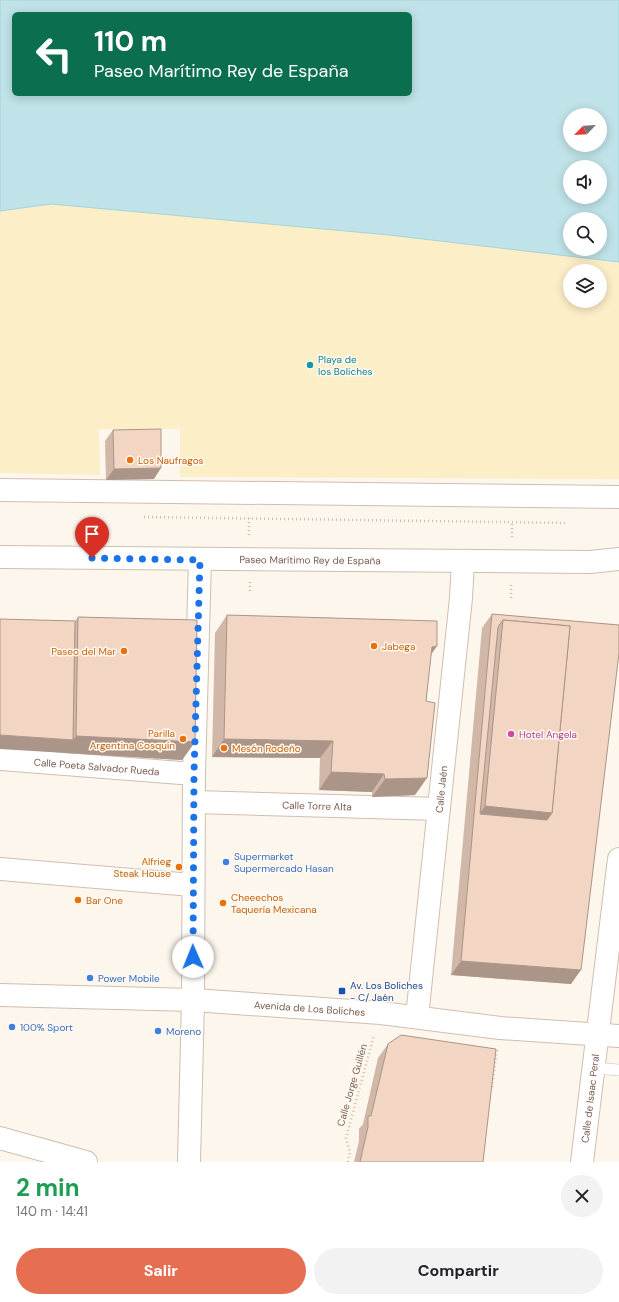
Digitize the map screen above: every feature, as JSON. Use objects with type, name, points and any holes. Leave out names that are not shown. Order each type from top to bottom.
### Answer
[{"type":"street","points":[[0,490],[619,498]]},
{"type":"street","name":"Paseo Marítimo Rey de España","points":[[0,557],[200,560],[590,562],[619,559]]},
{"type":"street","points":[[189,1162],[193,1000],[192,885],[194,774],[200,560]]},
{"type":"street","name":"Calle Jaén","points":[[417,1017],[461,598],[463,561]]},
{"type":"street","name":"Calle Poeta Salvador Rueda","points":[[0,760],[194,774]]},
{"type":"street","name":"Calle Torre Alta","points":[[194,802],[439,809]]},
{"type":"street","name":"Calle de Isaac Peral","points":[[582,1162],[619,859]]},
{"type":"street","points":[[0,869],[192,885]]},
{"type":"street","name":"Avenida de Los Boliches","points":[[0,995],[193,1000],[381,1013],[500,1028],[619,1036]]},
{"type":"street","points":[[0,1138],[86,1162]]},
{"type":"lane","points":[[594,1068],[619,1070]]},
{"type":"path","points":[[140,517],[567,523]]},
{"type":"path","name":"Calle Jorge Guillén","points":[[348,1162],[350,1153],[346,1138],[381,1013]]},
{"type":"path","points":[[491,1091],[500,1028]]},
{"type":"sand","name":"Playa de los Boliches","points":[[50,204],[389,235],[619,262],[619,479],[180,477],[180,429],[99,429],[100,475],[0,473],[0,211]]},
{"type":"water","points":[[0,0],[619,0],[619,262],[568,256],[607,256],[607,212],[563,212],[563,255],[389,235],[51,204],[0,211]]},
{"type":"building","points":[[161,429],[161,468],[114,469],[113,430]]},
{"type":"building","points":[[492,614],[619,625],[619,653],[581,970],[461,961]],"holes":[[[503,620],[570,626],[552,813],[547,820],[480,814],[498,627]]]},
{"type":"building","points":[[227,615],[437,621],[437,646],[432,647],[426,701],[435,703],[427,778],[385,779],[384,774],[331,772],[333,741],[224,739]]},
{"type":"building","points":[[78,617],[197,620],[195,742],[76,736]]},
{"type":"building","points":[[0,619],[75,621],[73,740],[0,735]]},
{"type":"building","points":[[503,620],[570,626],[552,813],[485,806]]},
{"type":"building","points":[[401,1035],[496,1049],[483,1162],[360,1162],[368,1127],[368,1116],[371,1116],[388,1044]]},
{"type":"place","name":"Playa de los Boliches","points":[[310,365]]},
{"type":"place","name":"Los Naufragos","points":[[130,460]]},
{"type":"place","name":"Jabega","points":[[374,646]]},
{"type":"place","name":"Paseo del Mar","points":[[124,651]]},
{"type":"place","name":"Hotel Angela","points":[[511,734]]},
{"type":"place","name":"Parilla Argentina Cosquín","points":[[183,739]]},
{"type":"place","name":"Mesón Rodeño","points":[[224,748]]},
{"type":"place","name":"Supermarket Supermercado Hasan","points":[[226,862]]},
{"type":"place","name":"Alfrieg Steak House","points":[[179,867]]},
{"type":"place","name":"Bar One","points":[[78,900]]},
{"type":"place","name":"Cheeechos Taquería Mexicana","points":[[223,903]]},
{"type":"place","name":"Power Mobile","points":[[90,978]]},
{"type":"place","name":"Av. Los Boliches - C/ Jaén","points":[[342,991]]},
{"type":"place","name":"100% Sport","points":[[12,1027]]},
{"type":"place","name":"Moreno","points":[[158,1031]]},
{"type":"route","points":[[92,558],[200,560],[192,885],[193,957]]}]
